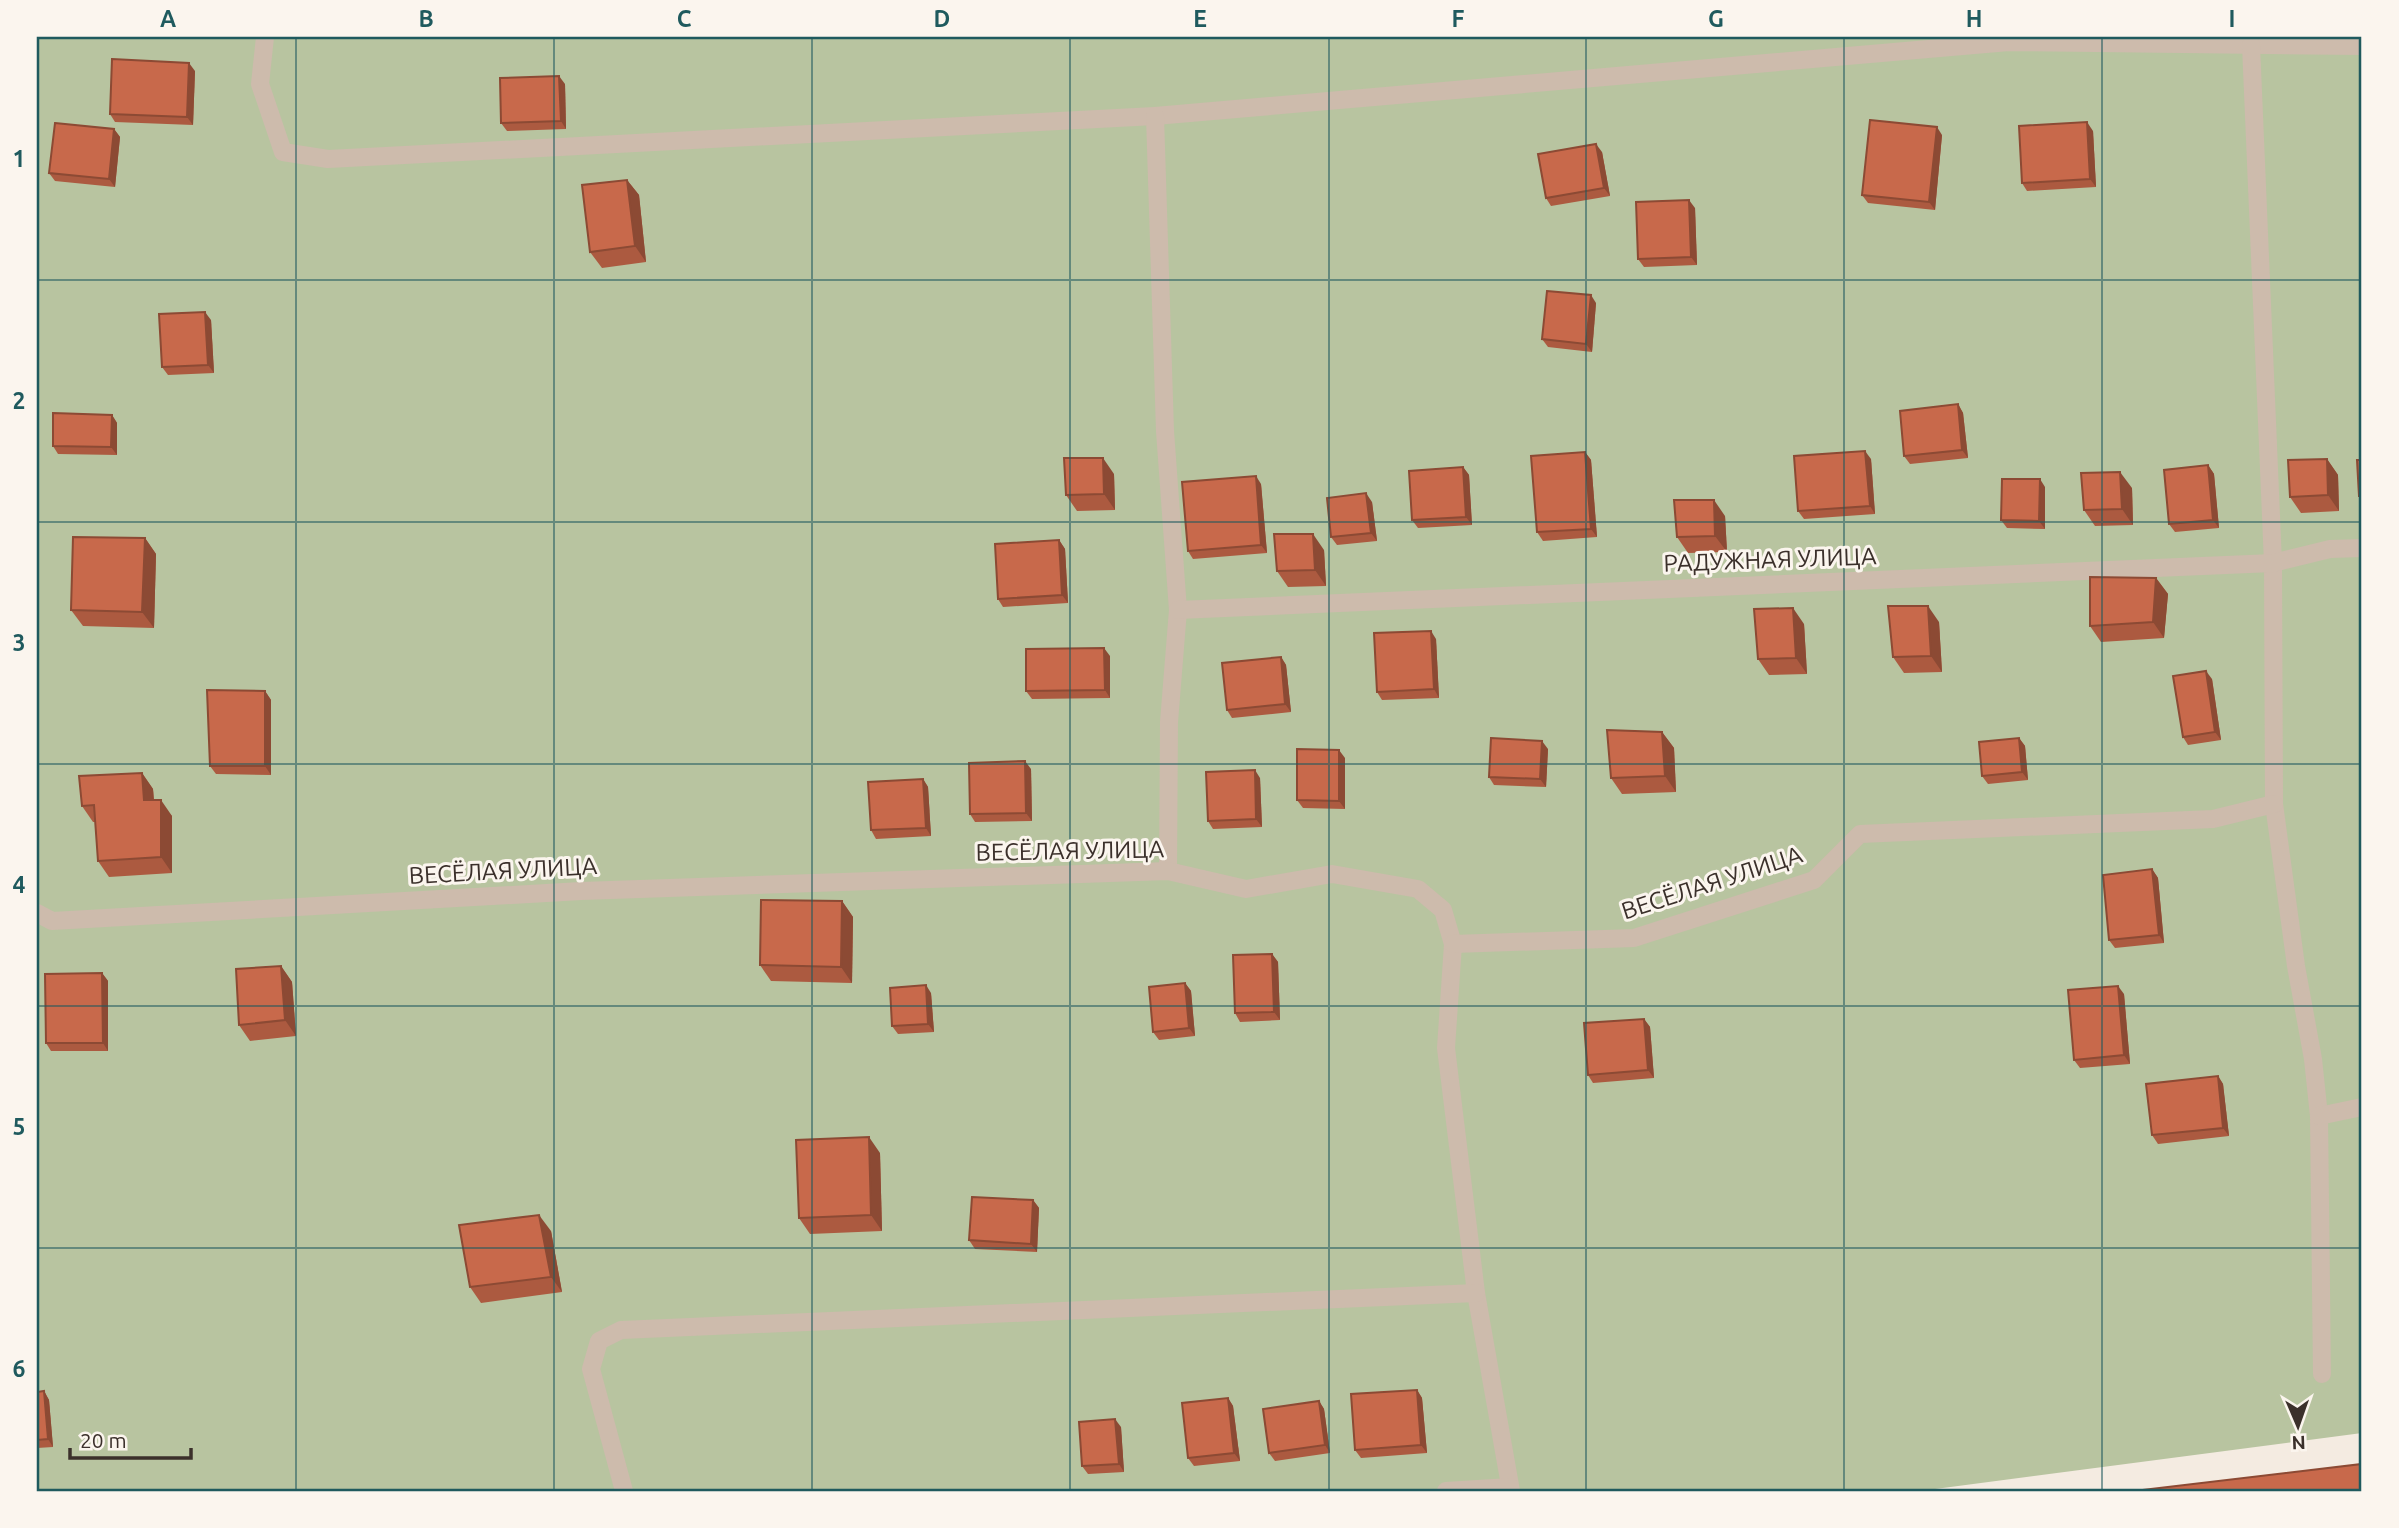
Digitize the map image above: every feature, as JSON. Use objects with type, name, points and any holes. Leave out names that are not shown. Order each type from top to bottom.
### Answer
[{"type":"street","points":[[265,37],[260,84],[283,152],[328,159],[1154,117],[2010,39],[2362,46]]},
{"type":"street","points":[[2251,45],[2273,563],[2274,804],[2296,966],[2313,1059],[2319,1116],[2322,1374]]},
{"type":"street","points":[[1154,117],[1165,431],[1178,610],[1170,722],[1168,871]]},
{"type":"street","name":"РАДУЖНАЯ УЛИЦА","points":[[1178,610],[2273,563],[2330,549],[2362,548]]},
{"type":"street","name":"ВЕСЁЛАЯ УЛИЦА","points":[[45,917],[581,891],[1168,871],[1246,889],[1332,874],[1418,889],[1443,910],[1453,944],[1634,938],[1814,880],[1860,834],[2213,819],[2274,804]]},
{"type":"street","points":[[1446,1491],[1511,1489],[1476,1293],[1446,1048],[1453,944]]},
{"type":"street","points":[[2319,1116],[2362,1107]]},
{"type":"street","points":[[624,1491],[591,1369],[599,1341],[621,1330],[1476,1293]]},
{"type":"green space","points":[[37,37],[2362,37],[2362,1433],[1920,1491],[37,1491]]},
{"type":"building","points":[[112,59],[189,63],[187,117],[110,114]]},
{"type":"building","points":[[559,76],[561,121],[501,123],[500,78]]},
{"type":"building","points":[[1870,120],[1937,127],[1929,202],[1862,195]]},
{"type":"building","points":[[2087,122],[2090,179],[2022,183],[2019,126]]},
{"type":"building","points":[[55,123],[114,129],[109,179],[49,173]]},
{"type":"building","points":[[1596,144],[1604,188],[1546,198],[1538,154]]},
{"type":"building","points":[[627,180],[635,246],[590,252],[582,185]]},
{"type":"building","points":[[1689,200],[1691,257],[1638,259],[1636,202]]},
{"type":"building","points":[[1547,291],[1591,295],[1586,344],[1542,339]]},
{"type":"building","points":[[205,312],[208,365],[162,367],[159,314]]},
{"type":"building","points":[[1958,404],[1962,450],[1904,456],[1900,411]]},
{"type":"building","points":[[53,413],[112,415],[111,447],[53,446]]},
{"type":"building","points":[[1865,451],[1870,506],[1798,511],[1794,456]]},
{"type":"building","points":[[1585,452],[1591,529],[1537,532],[1531,456]]},
{"type":"building","points":[[1064,458],[1103,458],[1104,494],[1066,495]]},
{"type":"building","points":[[2327,459],[2328,495],[2290,497],[2288,460]]},
{"type":"building","points":[[2357,460],[2362,460],[2362,496],[2359,496]]},
{"type":"building","points":[[2208,465],[2213,520],[2169,524],[2164,470]]},
{"type":"building","points":[[1463,467],[1466,517],[1412,520],[1409,471]]},
{"type":"building","points":[[2120,472],[2122,509],[2084,510],[2081,473]]},
{"type":"building","points":[[1256,476],[1261,545],[1188,551],[1182,482]]},
{"type":"building","points":[[2002,479],[2040,479],[2039,521],[2001,520]]},
{"type":"building","points":[[1366,493],[1371,533],[1331,537],[1327,498]]},
{"type":"building","points":[[1674,500],[1714,500],[1715,536],[1677,537]]},
{"type":"building","points":[[1274,534],[1313,534],[1315,570],[1277,571]]},
{"type":"building","points":[[73,537],[145,538],[142,612],[71,610]]},
{"type":"building","points":[[1059,540],[1062,595],[998,599],[995,544]]},
{"type":"building","points":[[2090,577],[2156,578],[2153,622],[2090,626]]},
{"type":"building","points":[[1888,606],[1928,606],[1931,656],[1893,657]]},
{"type":"building","points":[[1793,608],[1796,658],[1758,659],[1754,609]]},
{"type":"building","points":[[1431,631],[1434,689],[1377,692],[1374,633]]},
{"type":"building","points":[[1104,648],[1105,690],[1026,691],[1026,649]]},
{"type":"building","points":[[1281,657],[1285,704],[1227,710],[1222,663]]},
{"type":"building","points":[[2206,671],[2215,732],[2183,737],[2173,676]]},
{"type":"building","points":[[207,690],[265,691],[265,766],[210,766]]},
{"type":"building","points":[[1607,730],[1662,732],[1665,776],[1611,778]]},
{"type":"building","points":[[1491,738],[1542,741],[1540,779],[1489,777]]},
{"type":"building","points":[[2019,738],[2022,772],[1982,776],[1979,742]]},
{"type":"building","points":[[1297,749],[1339,750],[1339,801],[1297,800]]},
{"type":"building","points":[[1025,761],[1026,813],[970,814],[969,763]]},
{"type":"building","points":[[1255,770],[1256,819],[1208,821],[1206,772]]},
{"type":"building","points":[[142,773],[144,800],[161,800],[161,857],[98,861],[94,805],[82,806],[79,776]]},
{"type":"building","points":[[923,779],[926,828],[871,830],[868,782]]},
{"type":"building","points":[[2152,869],[2159,935],[2109,940],[2103,875]]},
{"type":"building","points":[[761,900],[842,901],[841,967],[760,965]]},
{"type":"building","points":[[1272,954],[1274,1012],[1235,1013],[1233,955]]},
{"type":"building","points":[[281,966],[285,1020],[239,1025],[236,969]]},
{"type":"building","points":[[102,973],[103,1043],[46,1043],[45,974]]},
{"type":"building","points":[[1185,983],[1189,1028],[1153,1032],[1149,987]]},
{"type":"building","points":[[926,985],[928,1024],[892,1026],[890,988]]},
{"type":"building","points":[[2118,986],[2124,1055],[2074,1060],[2068,990]]},
{"type":"building","points":[[1644,1019],[1648,1070],[1588,1075],[1584,1023]]},
{"type":"building","points":[[2218,1076],[2223,1128],[2152,1135],[2146,1084]]},
{"type":"building","points":[[869,1137],[871,1215],[799,1218],[796,1140]]},
{"type":"building","points":[[972,1197],[1033,1200],[1031,1244],[969,1240]]},
{"type":"building","points":[[539,1215],[551,1277],[470,1287],[459,1225]]},
{"type":"building","points":[[1417,1390],[1421,1445],[1355,1450],[1351,1394]]},
{"type":"building","points":[[44,1391],[48,1439],[37,1440],[37,1392]]},
{"type":"building","points":[[1228,1398],[1234,1453],[1188,1458],[1182,1403]]},
{"type":"building","points":[[1319,1401],[1325,1445],[1269,1453],[1263,1409]]},
{"type":"building","points":[[1115,1419],[1119,1464],[1082,1466],[1079,1422]]},
{"type":"building","points":[[2362,1464],[2362,1491],[2134,1491]]}]
